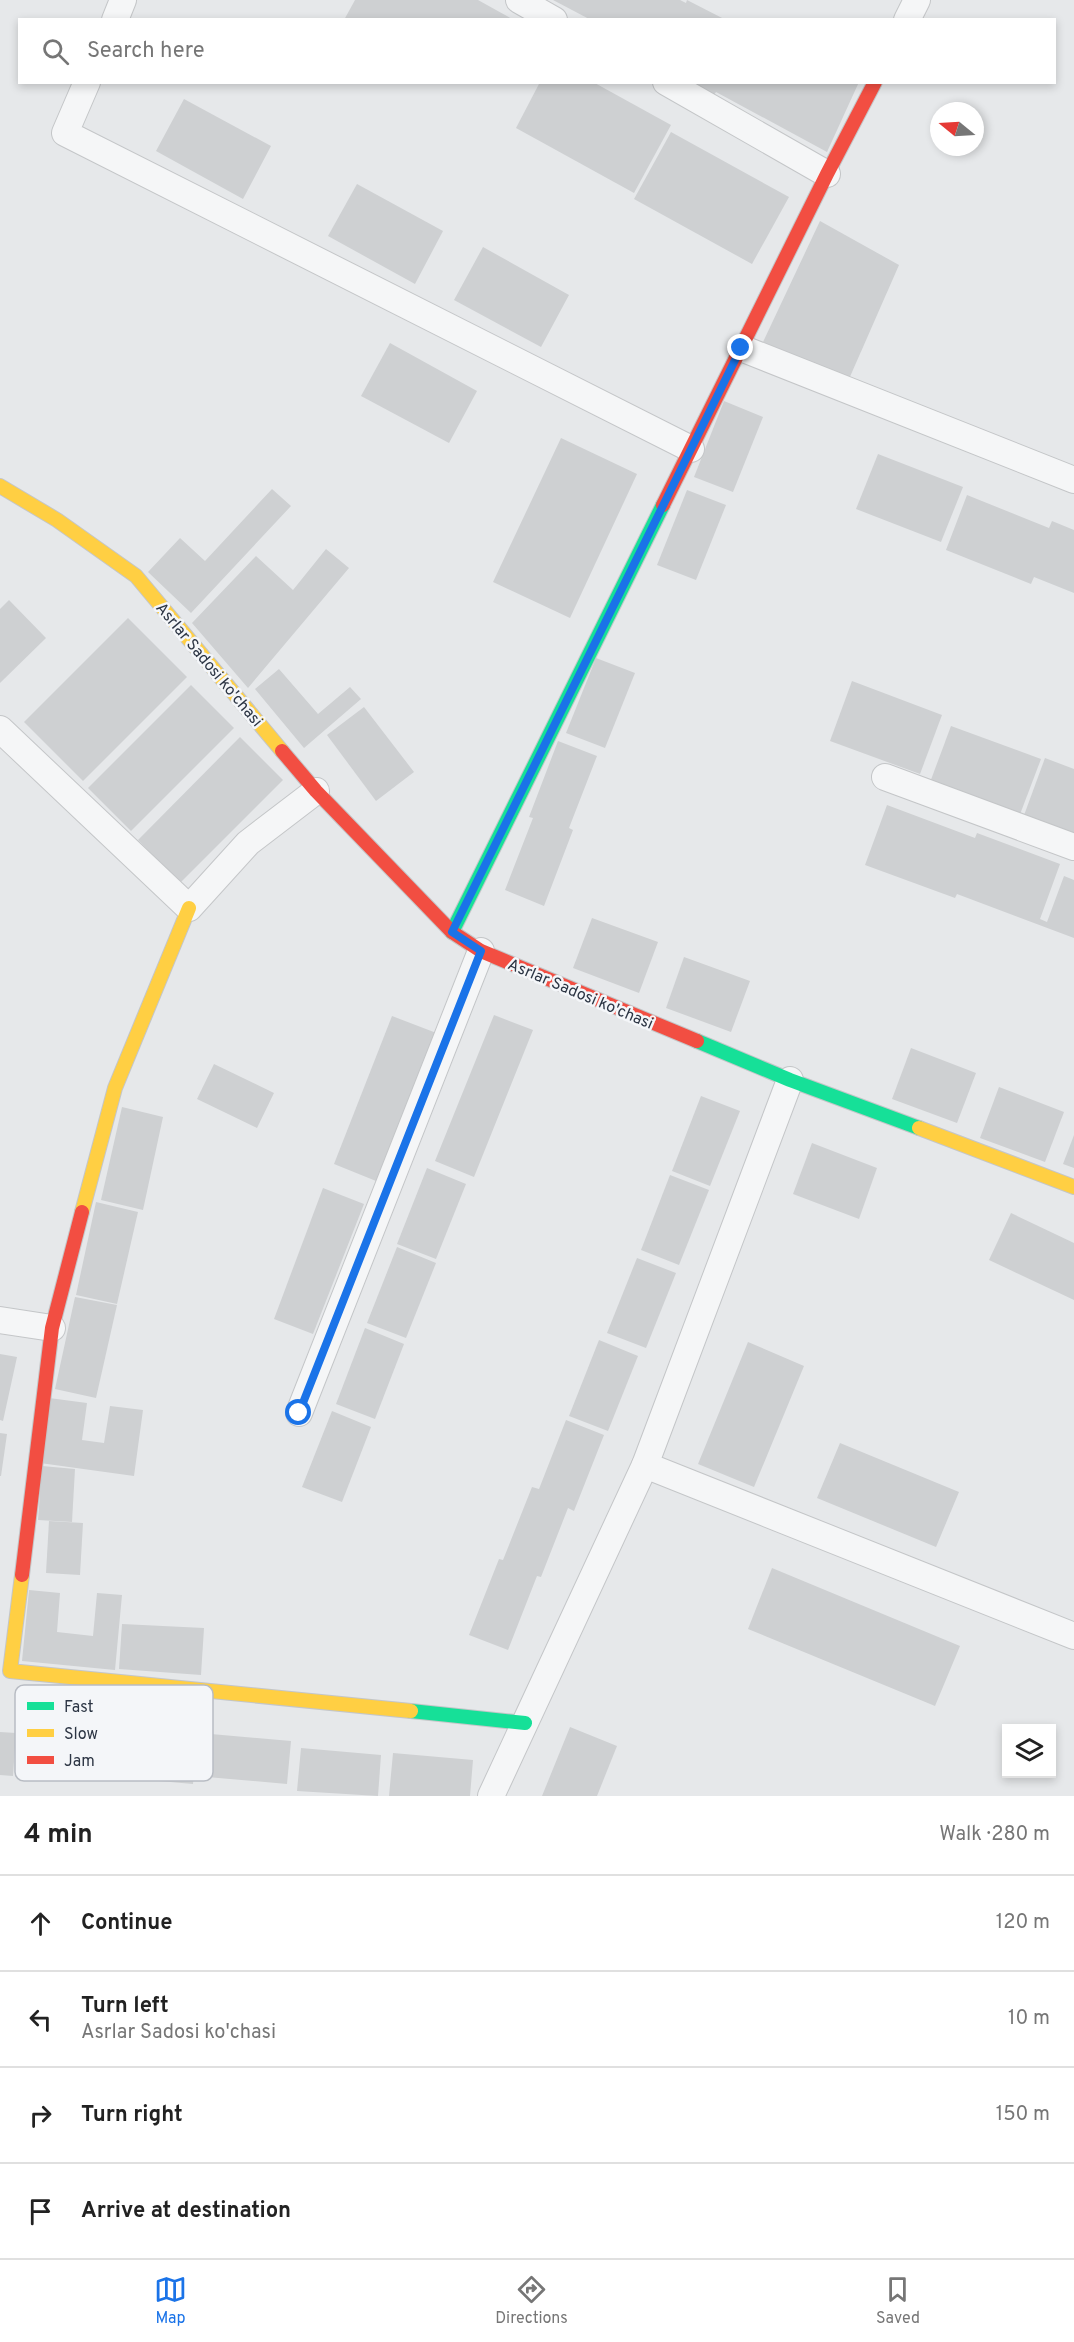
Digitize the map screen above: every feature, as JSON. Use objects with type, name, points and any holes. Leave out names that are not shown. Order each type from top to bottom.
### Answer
[{"type":"street","points":[[116,18],[123,0]]},
{"type":"street","points":[[519,0],[550,18]]},
{"type":"street","points":[[908,18],[917,0]]},
{"type":"street","points":[[86,84],[65,133],[691,449]]},
{"type":"street","points":[[670,84],[827,174]]},
{"type":"street","points":[[452,932],[873,84]]},
{"type":"street","points":[[741,348],[1074,480]]},
{"type":"street","name":"Asrlar Sadosi ko'chasi","points":[[0,486],[57,520],[136,576],[316,791],[452,932],[481,951],[790,1080],[1074,1187]]},
{"type":"street","points":[[0,729],[189,909]]},
{"type":"street","points":[[885,777],[1074,847]]},
{"type":"street","points":[[149,1685],[10,1671],[52,1328],[115,1088],[189,909],[248,843],[316,791]]},
{"type":"street","points":[[299,1413],[481,951]]},
{"type":"street","points":[[491,1796],[645,1465],[790,1080]]},
{"type":"street","points":[[0,1320],[52,1328]]},
{"type":"street","points":[[645,1465],[1074,1636]]},
{"type":"street","points":[[213,1691],[525,1723]]},
{"type":"building","points":[[355,0],[478,0],[510,18],[345,18]]},
{"type":"building","points":[[553,0],[680,0],[686,3],[687,0],[722,18],[587,18]]},
{"type":"building","points":[[539,84],[597,84],[671,125],[634,193],[516,128]]},
{"type":"building","points":[[695,84],[858,84],[827,152],[716,92],[714,95]]},
{"type":"building","points":[[184,99],[271,146],[243,199],[156,151]]},
{"type":"building","points":[[671,132],[789,197],[752,264],[634,199]]},
{"type":"building","points":[[357,184],[443,231],[415,284],[328,236]]},
{"type":"building","points":[[820,221],[899,265],[849,379],[763,342]]},
{"type":"building","points":[[483,247],[569,295],[541,347],[454,300]]},
{"type":"building","points":[[390,343],[477,391],[449,443],[361,396]]},
{"type":"building","points":[[724,401],[763,417],[733,492],[694,477]]},
{"type":"building","points":[[561,438],[637,474],[570,618],[493,582]]},
{"type":"building","points":[[878,454],[963,487],[941,542],[856,509]]},
{"type":"building","points":[[272,489],[291,506],[191,613],[148,572],[180,538],[205,561]]},
{"type":"building","points":[[687,490],[726,505],[696,580],[657,565]]},
{"type":"building","points":[[967,495],[1049,528],[1052,521],[1074,530],[1074,593],[1034,577],[1031,584],[946,550]]},
{"type":"building","points":[[326,549],[349,568],[248,688],[192,623],[256,556],[293,590]]},
{"type":"building","points":[[9,600],[46,638],[0,683],[0,609]]},
{"type":"building","points":[[128,618],[187,677],[83,781],[24,722]]},
{"type":"building","points":[[596,658],[635,673],[605,748],[566,733]]},
{"type":"building","points":[[279,669],[318,714],[350,687],[361,699],[304,748],[255,689]]},
{"type":"building","points":[[852,681],[942,715],[920,774],[830,741]]},
{"type":"building","points":[[191,685],[234,728],[131,831],[88,788]]},
{"type":"building","points":[[364,707],[414,772],[376,801],[327,735]]},
{"type":"building","points":[[951,726],[1041,759],[1019,817],[929,785]]},
{"type":"building","points":[[240,737],[283,780],[180,883],[138,840]]},
{"type":"building","points":[[558,741],[597,756],[569,828],[573,830],[544,906],[505,890],[533,818],[529,817]]},
{"type":"building","points":[[1045,758],[1074,769],[1074,837],[1023,818]]},
{"type":"building","points":[[887,805],[975,838],[977,833],[1060,864],[1040,919],[1047,922],[1064,876],[1074,880],[1074,938],[957,894],[955,898],[865,865]]},
{"type":"building","points":[[592,918],[658,942],[639,993],[573,968]]},
{"type":"building","points":[[684,957],[750,981],[731,1032],[666,1008]]},
{"type":"building","points":[[494,1015],[533,1030],[474,1177],[435,1161]]},
{"type":"building","points":[[392,1016],[439,1034],[381,1183],[334,1164]]},
{"type":"building","points":[[911,1048],[976,1073],[957,1123],[892,1099]]},
{"type":"building","points":[[214,1064],[274,1093],[257,1128],[197,1099]]},
{"type":"building","points":[[999,1087],[1064,1112],[1045,1162],[980,1138]]},
{"type":"building","points":[[701,1096],[740,1111],[710,1186],[672,1171]]},
{"type":"building","points":[[122,1107],[163,1117],[143,1210],[101,1200]]},
{"type":"building","points":[[1074,1135],[1074,1168],[1063,1164]]},
{"type":"building","points":[[812,1143],[877,1168],[859,1219],[793,1194]]},
{"type":"building","points":[[427,1168],[466,1184],[436,1259],[397,1244]]},
{"type":"building","points":[[670,1175],[709,1190],[679,1265],[641,1250]]},
{"type":"building","points":[[323,1188],[364,1204],[313,1334],[274,1319]]},
{"type":"building","points":[[96,1202],[138,1212],[117,1304],[76,1295]]},
{"type":"building","points":[[1011,1213],[1074,1243],[1074,1300],[989,1260]]},
{"type":"building","points":[[397,1247],[436,1263],[406,1338],[367,1323]]},
{"type":"building","points":[[637,1258],[676,1273],[646,1348],[607,1333]]},
{"type":"building","points":[[75,1297],[117,1305],[96,1398],[55,1389]]},
{"type":"building","points":[[365,1328],[404,1344],[375,1419],[336,1404]]},
{"type":"building","points":[[599,1340],[638,1356],[608,1431],[569,1416]]},
{"type":"building","points":[[748,1342],[804,1366],[754,1487],[698,1464]]},
{"type":"building","points":[[0,1354],[17,1357],[3,1421],[0,1420]]},
{"type":"building","points":[[49,1398],[87,1403],[82,1440],[104,1443],[110,1406],[143,1410],[134,1476],[40,1463]]},
{"type":"building","points":[[332,1411],[371,1427],[342,1502],[302,1487]]},
{"type":"building","points":[[566,1420],[604,1435],[574,1511],[568,1508],[541,1577],[537,1576],[508,1650],[469,1635],[499,1559],[503,1560],[532,1487],[539,1489]]},
{"type":"building","points":[[0,1433],[7,1434],[1,1476],[0,1476]]},
{"type":"building","points":[[840,1443],[959,1492],[936,1547],[817,1498]]},
{"type":"building","points":[[42,1466],[75,1469],[72,1522],[38,1520]]},
{"type":"building","points":[[49,1521],[83,1523],[80,1575],[46,1573]]},
{"type":"building","points":[[772,1568],[960,1646],[935,1706],[748,1629]]},
{"type":"building","points":[[29,1590],[60,1593],[57,1632],[93,1636],[97,1593],[122,1595],[115,1670],[22,1661]]},
{"type":"building","points":[[122,1624],[204,1628],[201,1675],[119,1669]]},
{"type":"building","points":[[570,1727],[617,1746],[597,1796],[542,1796]]},
{"type":"building","points":[[0,1732],[15,1733],[13,1776],[0,1775]]},
{"type":"building","points":[[213,1734],[291,1741],[287,1784],[213,1778]]},
{"type":"building","points":[[301,1748],[381,1755],[378,1796],[297,1791]]},
{"type":"building","points":[[393,1753],[473,1760],[470,1796],[389,1796]]},
{"type":"building","points":[[159,1781],[193,1781],[193,1784]]},
{"type":"traffic: fast","points":[[452,932],[663,505]]},
{"type":"traffic: fast","points":[[697,1041],[790,1080],[919,1128]]},
{"type":"traffic: fast","points":[[411,1711],[525,1723]]},
{"type":"traffic: slow","points":[[0,486],[57,520],[136,576],[282,751]]},
{"type":"traffic: slow","points":[[82,1212],[115,1088],[189,908]]},
{"type":"traffic: slow","points":[[919,1128],[1074,1187]]},
{"type":"traffic: slow","points":[[22,1575],[10,1671],[150,1685]]},
{"type":"traffic: slow","points":[[213,1691],[411,1711]]},
{"type":"traffic: jam","points":[[663,505],[874,84]]},
{"type":"traffic: jam","points":[[282,751],[316,791],[452,932],[481,951],[697,1041]]},
{"type":"traffic: jam","points":[[22,1575],[52,1328],[82,1212]]},
{"type":"route","points":[[299,1413],[481,951],[452,932],[741,348]]}]
